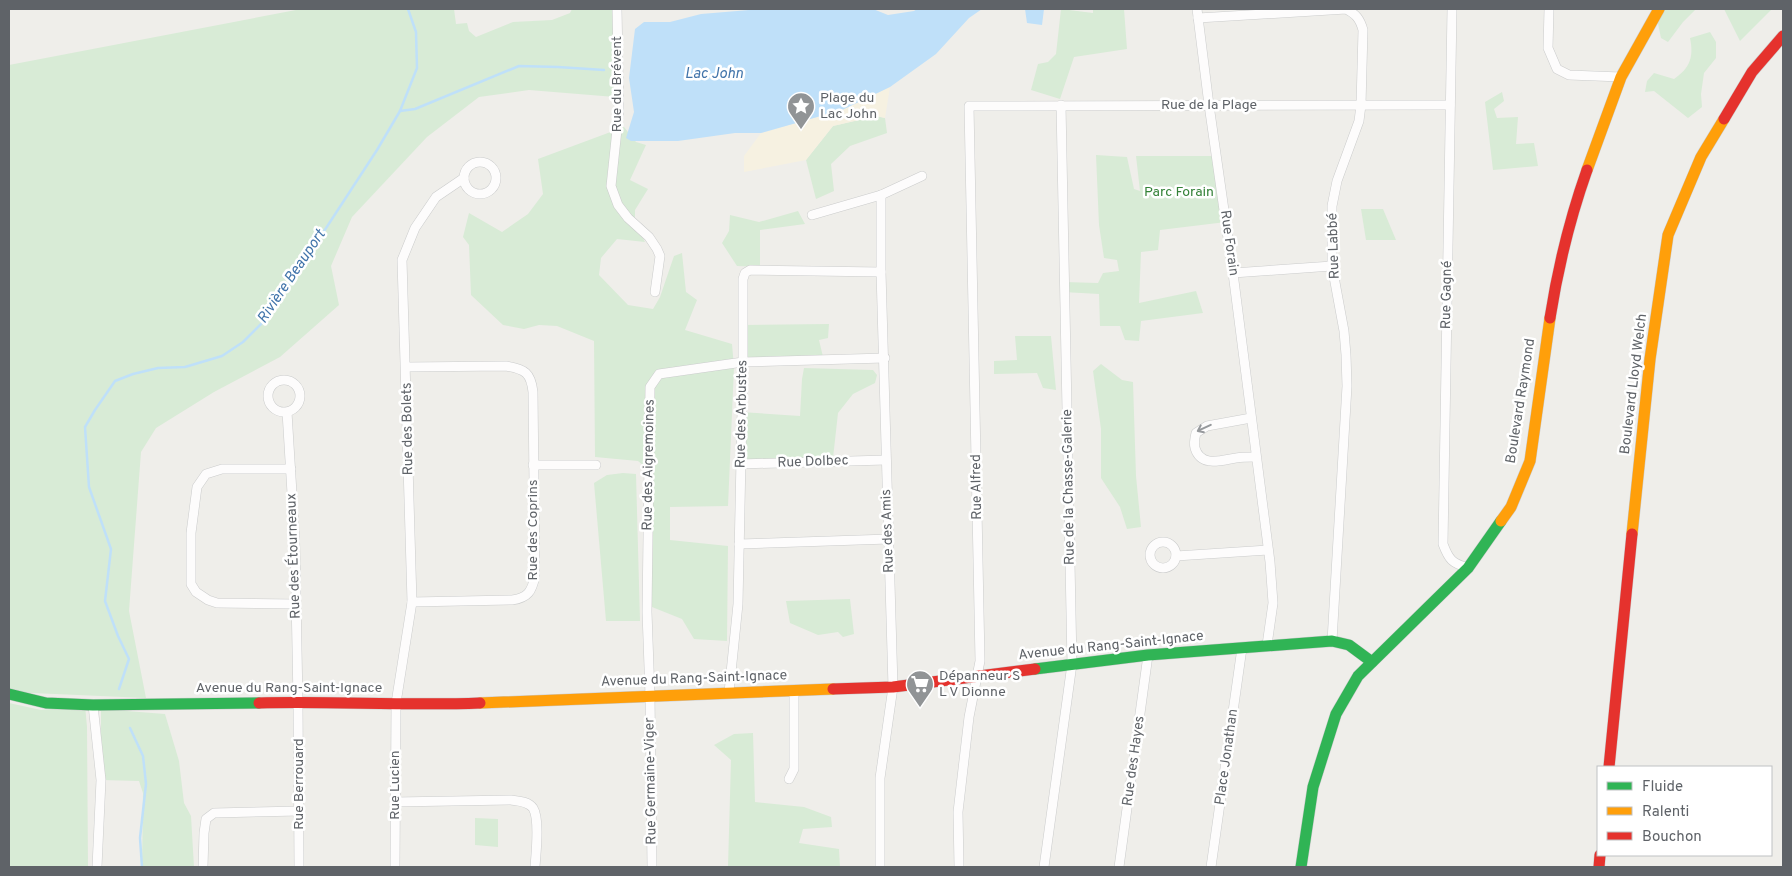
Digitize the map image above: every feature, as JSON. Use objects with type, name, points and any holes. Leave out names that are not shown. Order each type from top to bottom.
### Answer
[{"type":"street","name":"Rue du Brévent","points":[[617,9],[619,111],[611,186],[618,205],[658,249],[660,256],[655,292]]},
{"type":"street","name":"Rue Labbé","points":[[1198,13],[1346,9],[1354,13],[1360,20],[1363,30],[1359,121],[1335,190],[1332,206],[1332,266],[1344,331],[1347,386],[1332,641]]},
{"type":"street","name":"Rue Gagné","points":[[1452,9],[1443,544],[1448,558],[1468,568]]},
{"type":"street","points":[[1549,9],[1548,48],[1557,69],[1569,75],[1621,77]]},
{"type":"street","name":"Boulevard Raymond","points":[[1301,867],[1313,787],[1336,714],[1358,676],[1468,568],[1511,506],[1530,461],[1556,278],[1573,209],[1621,77],[1659,9]]},
{"type":"street","name":"Rue Forain","points":[[1198,13],[1268,550],[1273,603],[1267,645]]},
{"type":"street","name":"Boulevard Lloyd Welch","points":[[1609,766],[1650,360],[1668,235],[1701,157],[1752,72],[1783,36]]},
{"type":"street","name":"Rue de la Plage","points":[[969,106],[1450,105]]},
{"type":"street","name":"Rue Alfred","points":[[959,867],[958,812],[969,717],[980,651],[969,106]]},
{"type":"street","name":"Rue de la Chasse-Galerie","points":[[1044,867],[1072,664],[1061,106]]},
{"type":"street","points":[[812,215],[881,195],[922,176]]},
{"type":"street","name":"Rue des Bolets","points":[[396,703],[412,602],[402,260],[415,228],[436,197],[464,178]]},
{"type":"street","name":"Rue des Amis","points":[[880,867],[880,778],[893,687],[885,358],[881,272],[881,195]]},
{"type":"street","points":[[1233,273],[1332,266]]},
{"type":"street","name":"Rue des Arbustes","points":[[729,692],[738,604],[743,362],[742,286],[745,273],[750,270],[881,272]]},
{"type":"street","name":"Rue des Aigremoines","points":[[650,695],[647,612],[650,388],[659,374],[743,362],[885,358]]},
{"type":"street","name":"Rue des Coprins","points":[[406,367],[506,366],[527,372],[532,381],[533,392],[535,576],[529,595],[522,599],[512,600],[412,602]]},
{"type":"street","name":"Rue des Étourneaux","points":[[287,412],[295,542],[298,702]]},
{"type":"street","points":[[1251,418],[1207,426],[1196,432],[1194,447],[1198,455],[1206,461],[1217,462],[1234,458],[1256,457]]},
{"type":"street","name":"Rue Dolbec","points":[[740,464],[886,460]]},
{"type":"street","name":"Rue des Coprins","points":[[533,465],[596,465]]},
{"type":"street","points":[[290,469],[222,469],[206,474],[197,487],[190,533],[192,584],[196,592],[201,596],[217,603],[296,604]]},
{"type":"street","points":[[739,544],[889,539]]},
{"type":"street","points":[[1176,556],[1268,550]]},
{"type":"street","name":"Avenue du Rang-Saint-Ignace","points":[[9,694],[46,704],[298,702],[438,705],[650,695],[794,691],[893,687],[1148,655],[1332,641],[1349,645],[1372,662]]},
{"type":"street","name":"Place Jonathan","points":[[1211,867],[1242,648]]},
{"type":"street","name":"Rue des Hayes","points":[[1119,867],[1148,655]]},
{"type":"street","points":[[789,779],[794,769],[794,691]]},
{"type":"street","name":"Rue Germaine-Viger","points":[[650,695],[652,867]]},
{"type":"street","name":"Rue Berrouard","points":[[298,702],[299,867]]},
{"type":"street","name":"Rue Lucien","points":[[395,867],[396,703]]},
{"type":"street","points":[[92,705],[101,780],[97,867]]},
{"type":"street","points":[[395,802],[511,800],[528,803],[533,808],[536,817],[535,867]]},
{"type":"street","points":[[202,867],[206,820],[214,813],[299,810]]},
{"type":"green space","points":[[301,9],[454,9],[456,24],[467,23],[469,31],[476,37],[513,22],[552,20],[570,13],[572,9],[614,9],[615,97],[529,90],[479,97],[427,137],[352,217],[331,266],[339,305],[280,357],[214,392],[156,428],[141,452],[129,611],[146,698],[9,692],[9,65]]},
{"type":"green space","points":[[1061,9],[1093,13],[1093,9],[1124,9],[1127,49],[1074,57],[1060,99],[1031,90],[1038,64],[1048,62],[1056,54]]},
{"type":"green space","points":[[1664,9],[1696,9],[1683,22],[1668,42],[1661,38],[1657,19]]},
{"type":"green space","points":[[1724,9],[1772,9],[1740,41]]},
{"type":"green space","points":[[1710,32],[1716,42],[1716,58],[1704,73],[1701,94],[1702,107],[1688,118],[1654,91],[1645,92],[1647,81],[1654,73],[1674,79],[1684,71],[1690,61],[1690,38]]},
{"type":"green space","points":[[1502,92],[1504,101],[1494,109],[1497,118],[1518,117],[1516,144],[1534,143],[1538,166],[1493,170],[1485,102]]},
{"type":"green space","points":[[876,116],[885,118],[887,133],[850,146],[831,164],[834,191],[816,199],[806,160],[833,126]]},
{"type":"green space","points":[[624,127],[636,142],[646,145],[630,180],[648,189],[635,210],[635,223],[645,242],[617,239],[601,258],[599,275],[628,305],[653,309],[660,297],[674,256],[682,253],[686,292],[697,300],[685,330],[732,344],[734,367],[728,506],[670,507],[670,540],[728,546],[727,641],[694,639],[682,619],[652,607],[649,470],[638,461],[595,457],[594,341],[557,326],[539,325],[524,329],[503,325],[471,295],[469,245],[463,237],[469,213],[502,232],[528,214],[543,194],[538,159]]},
{"type":"green space","name":"Parc Forain","points":[[1096,155],[1127,157],[1134,189],[1140,191],[1136,156],[1216,156],[1226,222],[1160,230],[1158,250],[1141,252],[1139,303],[1196,291],[1203,313],[1141,321],[1139,341],[1125,340],[1120,326],[1100,326],[1099,294],[1063,292],[1064,282],[1098,283],[1103,273],[1119,271],[1117,260],[1104,258],[1099,225]]},
{"type":"green space","points":[[1361,209],[1383,209],[1396,240],[1366,240]]},
{"type":"green space","points":[[798,211],[805,224],[760,230],[760,267],[737,266],[722,243],[729,231],[730,215],[759,222]]},
{"type":"green space","points":[[829,324],[828,338],[819,340],[824,361],[744,363],[742,325]]},
{"type":"green space","points":[[1015,336],[1051,336],[1056,390],[1043,388],[1037,373],[994,374],[994,361],[1017,360]]},
{"type":"green space","points":[[1101,364],[1122,380],[1133,382],[1136,476],[1141,527],[1127,529],[1120,507],[1101,478],[1101,429],[1093,371]]},
{"type":"green space","points":[[804,368],[873,370],[877,375],[875,383],[853,394],[838,413],[833,458],[741,466],[741,412],[800,416]]},
{"type":"green space","points":[[636,474],[640,621],[606,621],[594,483],[607,475]]},
{"type":"green space","points":[[850,599],[854,634],[843,637],[838,632],[818,635],[790,623],[786,601]]},
{"type":"green space","points":[[9,703],[41,710],[83,707],[85,705],[87,727],[88,867],[9,867]]},
{"type":"green space","points":[[101,709],[165,714],[179,761],[184,803],[191,816],[194,867],[142,867],[143,793],[139,781],[101,780]]},
{"type":"green space","points":[[753,733],[755,802],[804,807],[831,817],[832,827],[803,829],[799,843],[839,849],[840,867],[728,867],[731,760],[714,745],[734,734]]},
{"type":"green space","points":[[475,818],[498,819],[498,847],[475,845]]},
{"type":"sand","name":"Plage du Lac John","points":[[890,87],[885,118],[876,116],[833,126],[806,160],[744,172],[744,156],[761,133],[842,110]]},
{"type":"water","name":"Lac John","points":[[761,9],[873,9],[888,15],[917,9],[982,9],[969,18],[936,54],[890,87],[842,110],[761,133],[735,133],[678,141],[631,141],[626,138],[634,112],[629,78],[635,29],[644,22],[670,22],[701,14]]},
{"type":"water","points":[[1025,9],[1044,9],[1042,25],[1027,23]]},
{"type":"waterway","name":"Rivière Beauport","points":[[119,689],[129,659],[105,601],[111,549],[89,487],[85,427],[115,381],[158,368],[185,367],[222,356],[243,342],[268,317],[377,150],[400,111],[417,68],[416,32],[408,9]]},
{"type":"waterway","points":[[400,111],[415,109],[519,66],[604,70]]},
{"type":"waterway","name":"Rivière Beauport","points":[[130,728],[143,756],[146,784],[140,838],[142,867]]},
{"type":"traffic: fast","points":[[1301,867],[1313,787],[1336,714],[1358,676],[1468,568],[1501,521]]},
{"type":"traffic: fast","points":[[1035,669],[1148,655],[1332,641],[1349,645],[1372,662]]},
{"type":"traffic: fast","points":[[9,694],[46,703],[93,705],[259,703]]},
{"type":"traffic: slow","points":[[1587,170],[1621,77],[1659,9]]},
{"type":"traffic: slow","points":[[1632,534],[1650,359],[1668,235],[1701,157],[1724,119]]},
{"type":"traffic: slow","points":[[1501,521],[1511,507],[1530,461],[1550,318]]},
{"type":"traffic: slow","points":[[480,703],[833,689]]},
{"type":"traffic: jam","points":[[1724,119],[1752,72],[1783,36]]},
{"type":"traffic: jam","points":[[1550,318],[1565,243],[1587,170]]},
{"type":"traffic: jam","points":[[1609,766],[1632,534]]},
{"type":"traffic: jam","points":[[833,689],[893,687],[1035,669]]},
{"type":"traffic: jam","points":[[259,703],[480,703]]},
{"type":"traffic: jam","points":[[1599,867],[1600,856]]},
{"type":"place","name":"Plage du Lac John","points":[[801,130]]},
{"type":"place","name":"Dépanneur S L V Dionne","points":[[920,708]]}]
